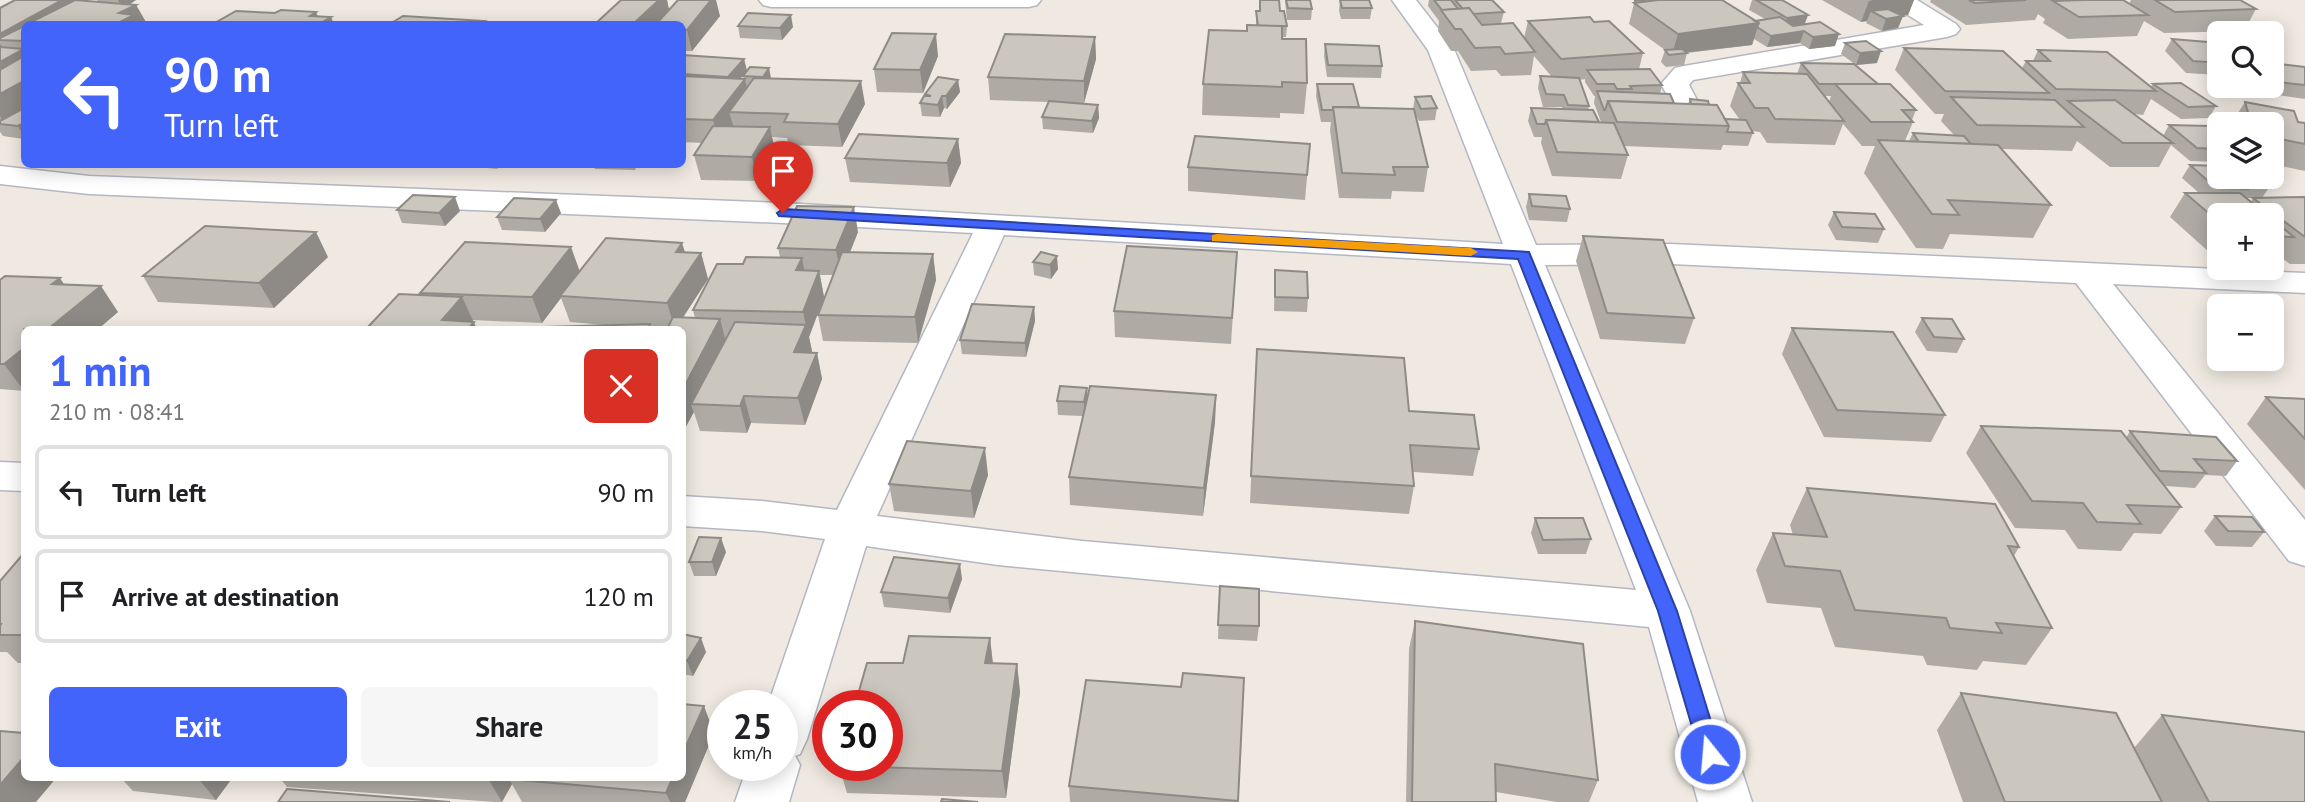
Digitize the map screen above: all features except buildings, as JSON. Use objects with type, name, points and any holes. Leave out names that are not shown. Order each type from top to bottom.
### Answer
[{"type":"street","points":[[771,0],[1029,0]]},
{"type":"street","points":[[1404,0],[1441,49],[1667,611],[1725,802]]},
{"type":"street","points":[[1683,100],[1675,84],[1684,74],[1947,29],[1900,0]]},
{"type":"street","points":[[0,175],[101,186],[783,213],[1524,255],[1684,254],[2305,283]]},
{"type":"street","points":[[798,690],[851,526],[993,225]]},
{"type":"street","points":[[2085,272],[2305,550]]},
{"type":"street","points":[[0,476],[21,477]]},
{"type":"street","points":[[686,511],[851,526],[977,547],[1667,611]]},
{"type":"street","points":[[762,802],[769,781]]},
{"type":"slow traffic","points":[[1217,238],[1471,252]]},
{"type":"route","points":[[783,213],[1524,255],[1667,611],[1710,754]]}]
